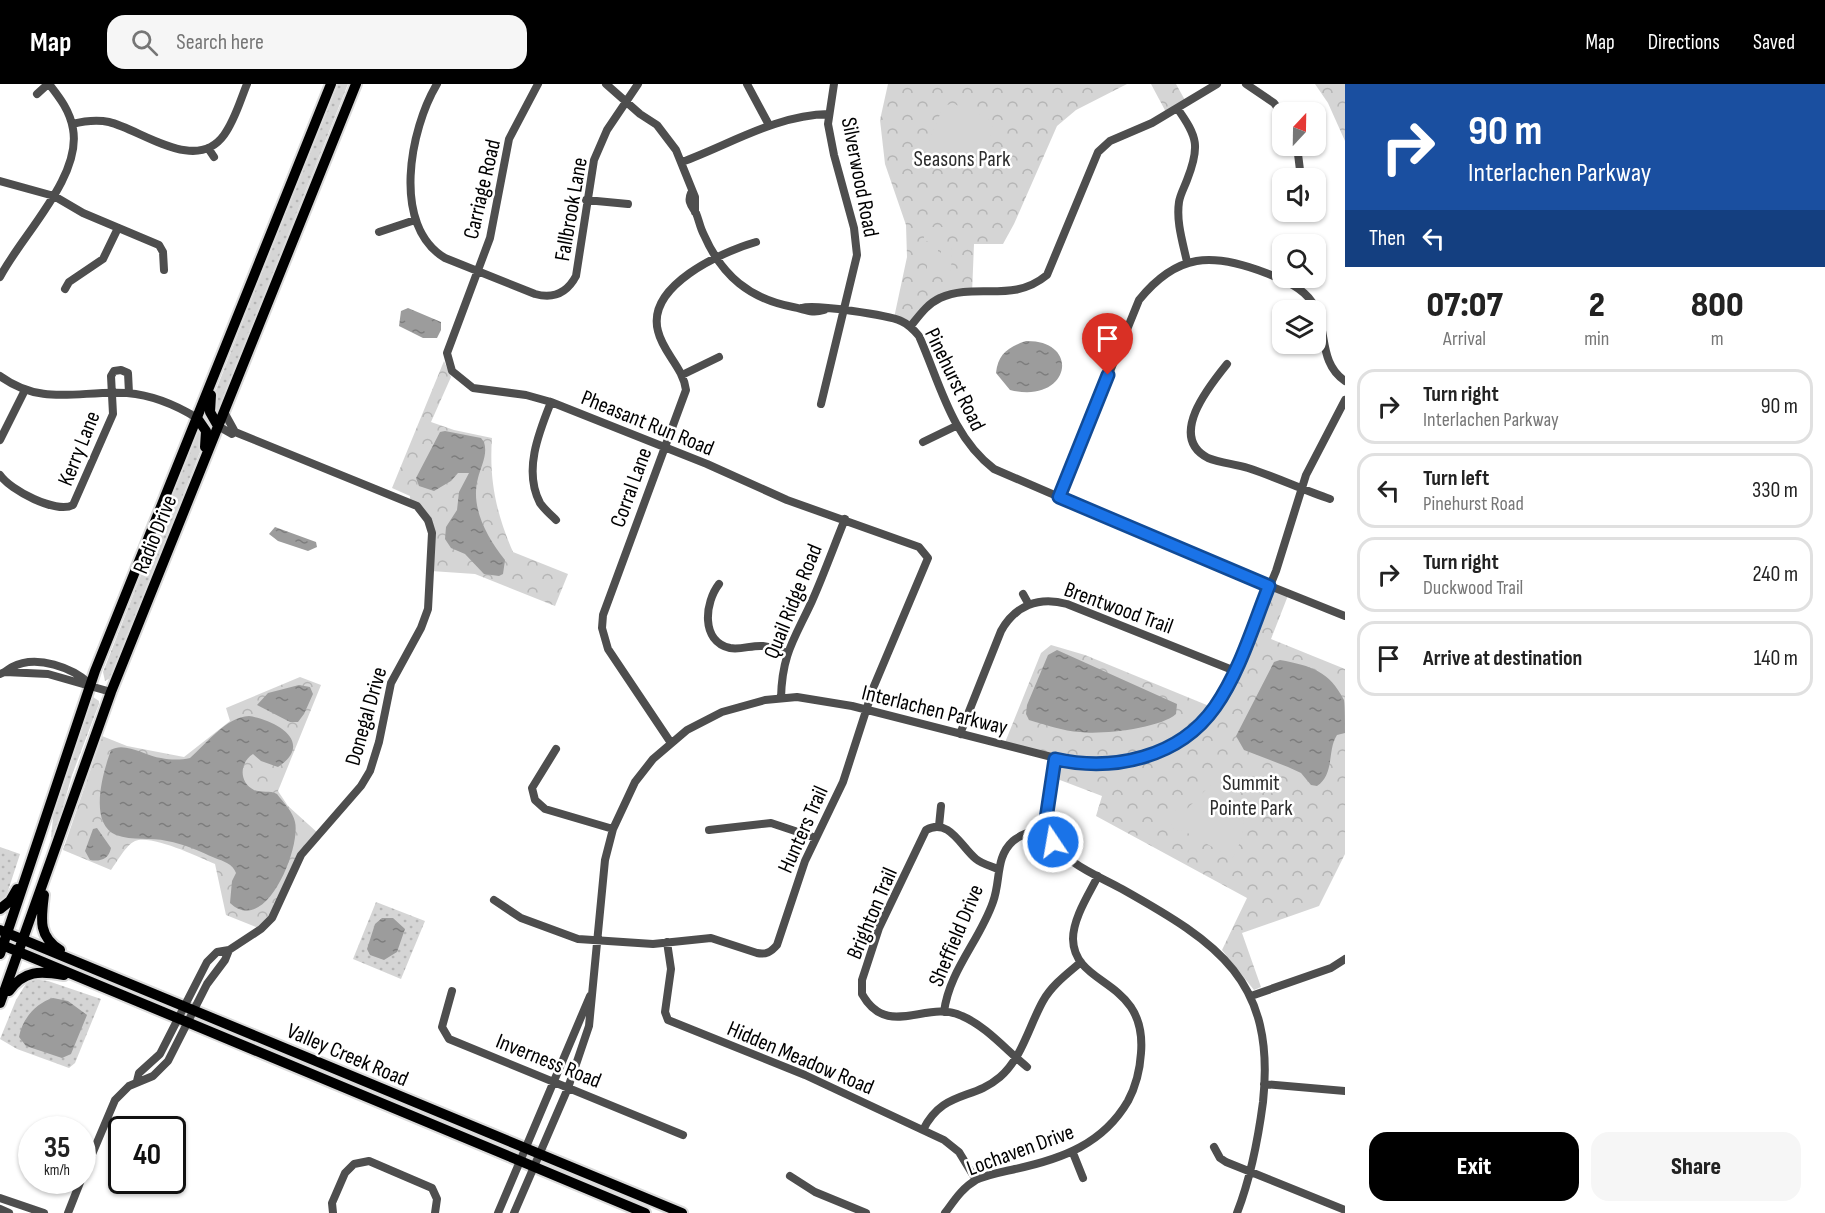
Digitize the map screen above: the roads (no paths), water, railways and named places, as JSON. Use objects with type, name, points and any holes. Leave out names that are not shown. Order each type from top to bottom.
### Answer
[{"type":"main road","name":"Radio Drive","points":[[1,948],[4,931],[29,867],[90,684],[331,84]]},
{"type":"main road","name":"Radio Drive","points":[[0,1003],[111,692],[356,84]]},
{"type":"main road","points":[[217,368],[209,409],[219,426]]},
{"type":"main road","points":[[197,418],[204,425],[207,435],[198,476]]},
{"type":"main road","points":[[0,909],[12,898],[29,867]]},
{"type":"main road","points":[[46,874],[41,919],[43,932],[52,944],[80,963]]},
{"type":"main road","name":"Valley Creek Road","points":[[4,931],[682,1213]]},
{"type":"main road","name":"Valley Creek Road","points":[[1,948],[19,952],[645,1213]]},
{"type":"main road","points":[[0,1003],[16,981],[32,972],[79,977]]},
{"type":"street","points":[[0,275],[54,196],[73,148],[72,124],[63,103],[49,84],[37,94]]},
{"type":"street","points":[[72,124],[103,121],[175,148],[195,151],[208,148],[225,134],[247,84]]},
{"type":"street","points":[[379,232],[415,220],[411,193],[416,137],[422,115],[437,84]]},
{"type":"street","name":"Carriage Road","points":[[478,272],[494,223],[509,139],[537,84]]},
{"type":"street","name":"Pinehurst Road","points":[[606,84],[646,122],[662,132],[682,162],[691,193],[689,198],[691,208],[695,212],[704,237],[726,273],[747,291],[768,301],[802,308],[816,307],[824,310],[891,317],[910,327],[919,336],[956,426],[973,450],[994,469],[1345,616]]},
{"type":"street","name":"Fallbrook Lane","points":[[415,220],[422,236],[436,252],[478,272],[541,296],[550,296],[566,290],[578,270],[586,200],[599,146],[638,84]]},
{"type":"street","points":[[747,84],[769,125]]},
{"type":"street","name":"Silverwood Road","points":[[821,404],[857,255],[854,228],[834,155],[829,114],[834,84]]},
{"type":"street","points":[[910,327],[924,310],[940,298],[1026,290],[1042,279],[1047,275],[1059,249],[1098,152],[1110,141],[1152,123],[1217,84]]},
{"type":"street","points":[[1246,84],[1273,102]]},
{"type":"street","points":[[1177,108],[1189,125],[1196,143],[1196,156],[1179,200],[1178,217],[1187,262]]},
{"type":"street","points":[[682,162],[769,125],[800,116],[829,114]]},
{"type":"street","points":[[208,148],[214,157]]},
{"type":"street","points":[[0,181],[54,196],[83,213],[159,245],[163,252],[165,270]]},
{"type":"street","points":[[586,200],[628,204]]},
{"type":"street","points":[[65,289],[69,282],[103,259],[118,228]]},
{"type":"street","points":[[718,357],[682,375],[658,331],[656,316],[659,303],[679,282],[716,258],[733,249],[756,242]]},
{"type":"street","points":[[1059,497],[1139,300],[1155,281],[1187,262],[1201,259],[1228,260],[1295,286],[1316,309],[1328,363],[1345,381]]},
{"type":"street","name":"Pheasant Run Road","points":[[478,272],[447,353],[452,371],[473,388],[526,395],[551,402],[787,500],[919,547],[927,555]]},
{"type":"street","points":[[1227,364],[1209,388],[1195,414],[1191,431],[1197,448],[1210,459],[1246,467],[1330,499]]},
{"type":"street","points":[[113,392],[111,376],[114,371],[121,370],[128,373],[129,393]]},
{"type":"street","name":"Corral Lane","points":[[671,743],[608,649],[602,628],[605,602],[646,502],[663,447],[684,396],[682,375]]},
{"type":"street","points":[[0,376],[25,390],[56,396],[113,392],[151,397],[197,418]]},
{"type":"street","points":[[0,440],[25,390]]},
{"type":"street","name":"Kerry Lane","points":[[0,475],[15,490],[55,506],[65,508],[73,505],[113,414],[113,392]]},
{"type":"street","name":"Interlachen Parkway","points":[[514,1213],[568,1088],[589,1026],[605,860],[613,829],[635,782],[653,759],[687,730],[722,712],[781,698],[812,698],[1055,759],[1089,764],[1125,762],[1168,746],[1191,732],[1214,709],[1235,671],[1269,586],[1301,488],[1324,436],[1345,400]]},
{"type":"street","points":[[551,402],[536,444],[533,462],[540,502],[556,520]]},
{"type":"street","points":[[224,412],[227,422],[235,432]]},
{"type":"street","name":"Donegal Drive","points":[[96,1145],[115,1100],[136,1081],[145,1080],[164,1067],[182,1020],[225,960],[229,950],[261,929],[272,918],[301,855],[356,792],[370,771],[379,742],[391,682],[422,628],[428,609],[433,540],[428,520],[420,509],[410,502],[235,432],[232,434],[219,426]]},
{"type":"street","points":[[924,442],[956,426]]},
{"type":"street","name":"Quail Ridge Road","points":[[781,698],[781,674],[786,653],[811,602],[845,519]]},
{"type":"street","name":"Hunters Trail","points":[[494,900],[530,923],[566,937],[598,942],[641,944],[711,938],[757,953],[764,954],[772,951],[777,945],[801,872],[843,782],[874,686],[927,562],[927,555]]},
{"type":"street","points":[[719,584],[707,610],[708,621],[716,639],[729,648],[763,646],[786,653]]},
{"type":"street","points":[[1023,594],[1028,603]]},
{"type":"street","name":"Brentwood Trail","points":[[960,734],[1001,632],[1010,618],[1028,603],[1048,601],[1067,604],[1235,671]]},
{"type":"street","points":[[3,673],[18,665],[43,663],[79,674],[90,684],[111,692]]},
{"type":"street","points":[[556,749],[532,788],[535,800],[545,809],[613,829]]},
{"type":"street","points":[[1055,759],[1047,826],[1053,842],[1064,855],[1195,932],[1232,968],[1251,996],[1264,1037],[1264,1084],[1250,1172],[1238,1213]]},
{"type":"street","points":[[941,806],[939,826],[951,833],[980,862],[998,869]]},
{"type":"street","points":[[709,830],[771,823],[816,838]]},
{"type":"street","name":"Brighton Trail","points":[[939,826],[926,830],[902,886],[884,915],[859,995],[877,1013],[886,1016],[945,1012],[970,1021],[1027,1067]]},
{"type":"street","name":"Sheffield Drive","points":[[945,1012],[950,985],[994,900],[998,869],[1004,854],[1013,841],[1047,826]]},
{"type":"street","points":[[923,1130],[934,1111],[992,1082],[1016,1058],[1044,999],[1058,981],[1081,962],[1074,947],[1074,929],[1098,876]]},
{"type":"street","name":"Hidden Meadow Road","points":[[668,942],[671,969],[665,1012],[668,1020],[805,1075],[952,1145],[965,1160],[976,1180]]},
{"type":"street","points":[[1251,996],[1330,968],[1345,959]]},
{"type":"street","name":"Lochaven Drive","points":[[945,1213],[962,1191],[976,1180],[1073,1153],[1103,1132],[1130,1098],[1138,1072],[1142,1039],[1139,1020],[1130,1004],[1081,962]]},
{"type":"street","name":"Inverness Road","points":[[452,991],[442,1027],[446,1036],[683,1135]]},
{"type":"street","name":"Interlachen Parkway","points":[[498,1213],[592,992]]},
{"type":"street","points":[[1264,1084],[1345,1091]]},
{"type":"street","points":[[1214,1147],[1220,1158],[1345,1210]]},
{"type":"street","points":[[1073,1153],[1083,1178]]},
{"type":"street","points":[[333,1213],[332,1203],[345,1173],[354,1164],[369,1161],[432,1188],[437,1198],[435,1213]]},
{"type":"street","points":[[790,1176],[810,1190],[866,1213]]},
{"type":"street","name":"Donegal Drive","points":[[68,1213],[76,1194]]},
{"type":"street","points":[[0,1198],[44,1213]]},
{"type":"street","points":[[0,1209],[9,1213]]},
{"type":"water","points":[[408,308],[441,322],[441,330],[437,338],[423,338],[399,326],[401,311]]},
{"type":"water","points":[[1026,341],[1044,343],[1056,350],[1061,360],[1062,371],[1056,381],[1046,389],[1030,392],[1010,390],[996,373],[999,361],[1005,352]]},
{"type":"water","points":[[440,432],[481,438],[484,442],[485,456],[478,478],[476,500],[486,532],[505,560],[503,574],[499,576],[484,574],[465,554],[451,548],[445,539],[446,527],[457,510],[459,492],[469,473],[458,473],[451,481],[434,491],[419,486],[416,478]]},
{"type":"water","points":[[275,527],[316,542],[317,547],[308,551],[278,541],[269,534]]},
{"type":"water","points":[[1057,650],[1177,704],[1176,714],[1145,727],[1090,733],[1054,728],[1029,720],[1026,714],[1027,705],[1048,655]]},
{"type":"water","points":[[1280,660],[1310,668],[1326,676],[1344,700],[1345,733],[1337,735],[1332,748],[1329,769],[1323,781],[1317,786],[1311,785],[1301,773],[1244,750],[1236,736],[1274,662]]},
{"type":"water","points":[[299,685],[310,687],[313,694],[298,722],[290,722],[257,705],[268,693]]},
{"type":"water","points":[[249,716],[280,727],[292,741],[293,749],[288,758],[278,767],[261,761],[253,754],[245,762],[243,777],[254,790],[277,794],[292,815],[295,822],[295,834],[287,868],[278,885],[268,899],[256,908],[243,910],[230,903],[232,881],[236,873],[230,865],[173,842],[116,835],[107,829],[102,820],[100,796],[104,771],[111,750],[122,747],[165,759],[190,758],[224,726]]},
{"type":"water","points":[[97,828],[111,848],[104,859],[97,861],[90,860],[85,851],[93,829]]},
{"type":"water","points":[[382,918],[393,918],[405,929],[397,952],[384,960],[370,955],[367,949],[375,924]]},
{"type":"water","points":[[53,998],[68,1001],[87,1015],[71,1054],[62,1058],[26,1046],[19,1037],[23,1024],[31,1013],[41,1004]]},
{"type":"park label","name":"Seasons Park","points":[[962,158]]},
{"type":"park label","name":"Summit Pointe Park","points":[[1251,794]]}]
